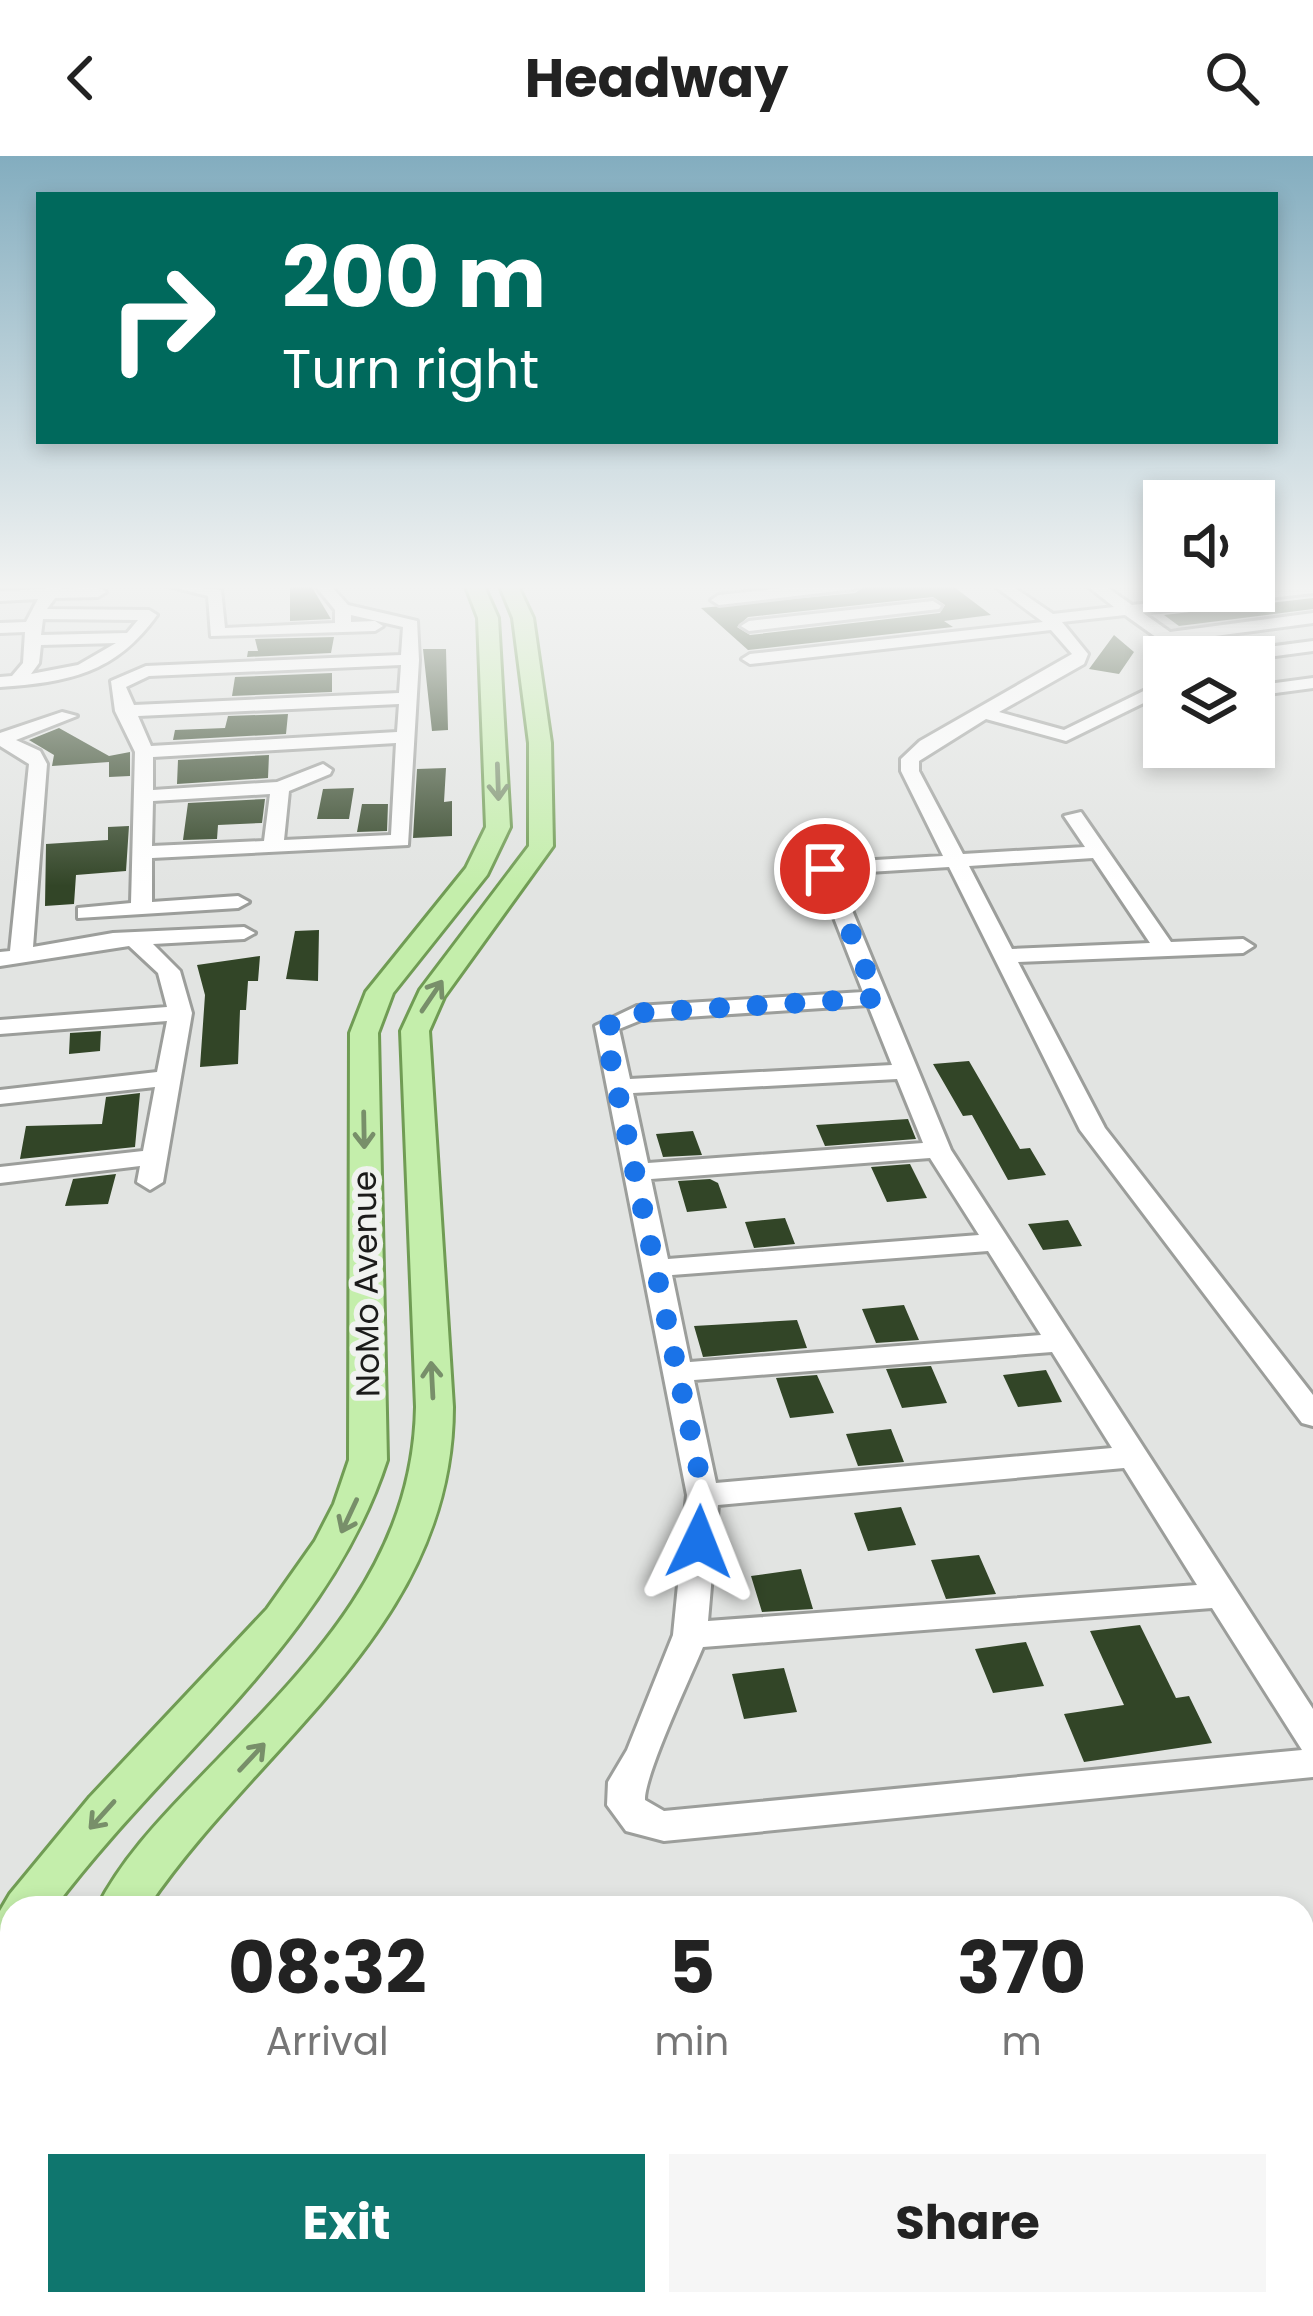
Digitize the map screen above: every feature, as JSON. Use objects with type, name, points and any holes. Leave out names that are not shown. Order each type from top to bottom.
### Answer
[{"type":"main road","name":"NoMo Avenue","points":[[35,1896],[71,1849],[283,1620],[356,1505],[368,1460],[364,1033],[380,992],[478,870],[497,827],[491,685]]},
{"type":"main road","name":"NoMo Avenue","points":[[130,1896],[178,1830],[295,1712],[350,1643],[387,1588],[419,1512],[431,1462],[433,1398],[415,1031],[430,996],[541,847],[540,743],[533,685]]},
{"type":"street","points":[[117,685],[144,752],[141,908]]},
{"type":"street","points":[[142,852],[400,841],[408,685]]},
{"type":"street","points":[[1034,685],[910,759],[910,771],[1093,1130],[1313,1416]]},
{"type":"street","points":[[124,711],[407,698]]},
{"type":"street","points":[[984,713],[1066,736],[1143,698]]},
{"type":"street","points":[[0,739],[68,716]]},
{"type":"street","points":[[144,752],[405,737]]},
{"type":"street","points":[[0,739],[33,755],[38,764],[10,957],[136,940],[244,933]]},
{"type":"street","points":[[143,796],[280,788],[323,770]]},
{"type":"street","points":[[273,848],[280,788]]},
{"type":"street","points":[[1074,817],[1165,949]]},
{"type":"street","points":[[1098,852],[825,869],[938,1150],[1313,1739]]},
{"type":"street","points":[[86,913],[238,902]]},
{"type":"street","points":[[0,1174],[153,1169],[180,1013],[170,971],[136,940]]},
{"type":"street","points":[[1005,956],[1243,946]]},
{"type":"street","points":[[877,998],[623,1016],[605,1033],[704,1495],[690,1635],[643,1754],[626,1782],[626,1805],[639,1820],[664,1826],[1313,1763]]},
{"type":"street","points":[[0,1027],[180,1013]]},
{"type":"street","points":[[617,1088],[906,1071]]},
{"type":"street","points":[[0,1097],[170,1078]]},
{"type":"street","points":[[635,1172],[938,1150]]},
{"type":"street","points":[[655,1268],[995,1242]]},
{"type":"street","points":[[677,1372],[1057,1343]]},
{"type":"street","points":[[704,1495],[1130,1457]]},
{"type":"street","points":[[690,1635],[1220,1595]]},
{"type":"building","points":[[234,685],[332,685],[332,692],[232,696]]},
{"type":"building","points":[[427,685],[447,685],[448,730],[432,731]]},
{"type":"building","points":[[288,714],[286,734],[173,740],[175,730],[225,728],[228,716]]},
{"type":"building","points":[[59,728],[109,756],[130,752],[130,776],[109,777],[109,762],[52,766],[54,755],[29,740]]},
{"type":"building","points":[[269,755],[268,778],[177,784],[178,760]]},
{"type":"building","points":[[446,768],[444,802],[452,801],[452,836],[413,838],[417,769]]},
{"type":"building","points":[[354,788],[349,819],[317,819],[323,789]]},
{"type":"building","points":[[265,799],[262,823],[218,825],[217,839],[183,840],[188,803]]},
{"type":"building","points":[[362,804],[388,804],[387,831],[357,832]]},
{"type":"building","points":[[129,826],[126,871],[76,875],[74,904],[45,906],[46,844],[108,840],[108,827]]},
{"type":"building","points":[[319,930],[318,981],[286,979],[295,931]]},
{"type":"building","points":[[260,956],[258,981],[248,981],[246,1010],[240,1010],[238,1064],[200,1067],[205,995],[197,965]]},
{"type":"building","points":[[101,1031],[100,1051],[69,1054],[70,1033]]},
{"type":"building","points":[[969,1061],[1020,1149],[1030,1148],[1046,1175],[1008,1180],[972,1115],[963,1116],[933,1064]]},
{"type":"building","points":[[140,1093],[135,1147],[20,1159],[26,1126],[102,1124],[106,1097]]},
{"type":"building","points":[[908,1119],[916,1139],[825,1146],[816,1125]]},
{"type":"building","points":[[693,1131],[702,1155],[663,1157],[656,1134]]},
{"type":"building","points":[[910,1164],[927,1198],[887,1202],[871,1167]]},
{"type":"building","points":[[116,1174],[108,1204],[65,1206],[73,1179]]},
{"type":"building","points":[[678,1181],[718,1183],[727,1208],[687,1212]]},
{"type":"building","points":[[785,1218],[795,1244],[754,1248],[745,1222]]},
{"type":"building","points":[[1068,1220],[1082,1246],[1043,1250],[1028,1224]]},
{"type":"building","points":[[904,1305],[919,1340],[876,1343],[862,1309]]},
{"type":"building","points":[[797,1320],[807,1348],[703,1357],[694,1326]]},
{"type":"building","points":[[931,1366],[947,1403],[902,1408],[886,1369]]},
{"type":"building","points":[[1046,1370],[1062,1402],[1018,1407],[1003,1375]]},
{"type":"building","points":[[817,1375],[834,1413],[790,1418],[776,1378]]},
{"type":"building","points":[[891,1429],[904,1462],[858,1466],[846,1434]]},
{"type":"building","points":[[901,1507],[916,1545],[868,1551],[854,1513]]},
{"type":"building","points":[[979,1555],[996,1594],[946,1599],[931,1560]]},
{"type":"building","points":[[801,1569],[813,1609],[762,1612],[751,1576]]},
{"type":"building","points":[[1140,1625],[1176,1698],[1189,1696],[1212,1743],[1084,1762],[1064,1714],[1124,1705],[1090,1631]]},
{"type":"building","points":[[1026,1642],[1044,1686],[993,1693],[975,1649]]},
{"type":"building","points":[[784,1668],[797,1712],[744,1719],[732,1674]]},
{"type":"route","points":[[699,1542],[704,1495],[605,1033],[613,1020],[637,1013],[877,998],[825,869]]}]
